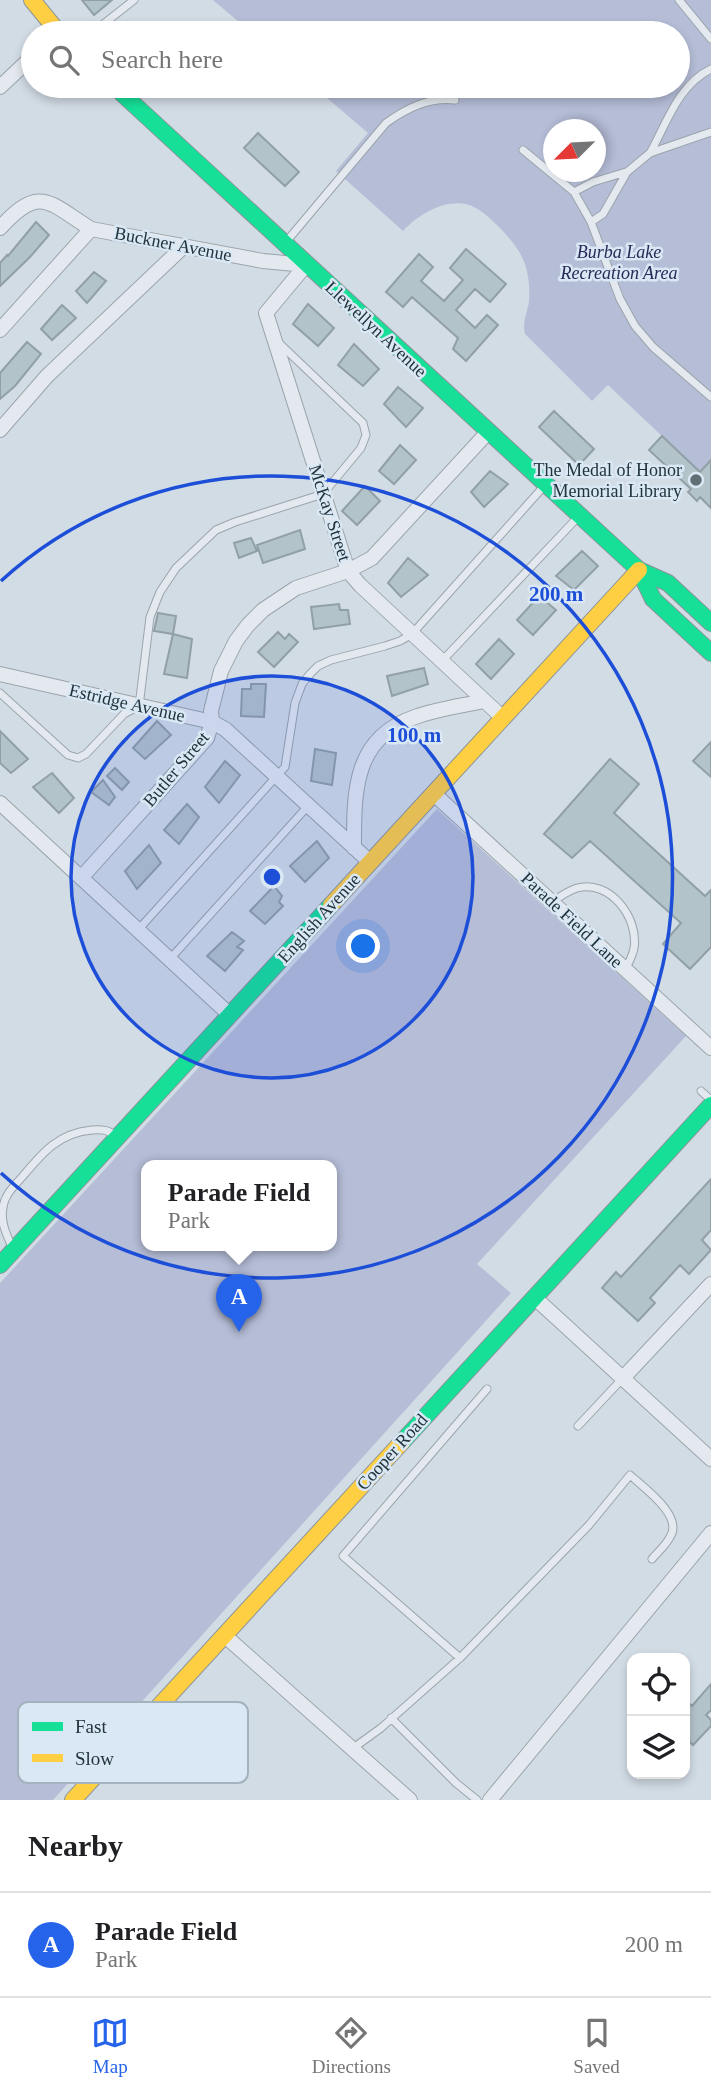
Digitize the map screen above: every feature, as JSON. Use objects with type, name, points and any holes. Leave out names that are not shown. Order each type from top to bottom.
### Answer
[{"type":"street","points":[[32,0],[49,21]]},
{"type":"street","points":[[0,87],[21,67]]},
{"type":"street","name":"Llewellyn Avenue","points":[[127,98],[639,570],[668,583],[711,623]]},
{"type":"street","points":[[0,228],[16,210],[30,202],[43,201],[91,229]]},
{"type":"street","name":"Buckner Avenue","points":[[0,330],[91,229],[263,261],[306,265]]},
{"type":"street","points":[[0,430],[47,376],[184,246]]},
{"type":"street","name":"McKay Street","points":[[306,265],[266,313],[348,571],[502,718]]},
{"type":"street","name":"Butler Street","points":[[81,878],[207,737],[220,671],[248,625],[263,610],[296,588],[348,571],[372,558],[488,432]]},
{"type":"street","name":"Llewellyn Avenue","points":[[639,570],[653,599],[711,653]]},
{"type":"street","name":"English Avenue","points":[[0,1265],[639,570]]},
{"type":"street","name":"Estridge Avenue","points":[[0,674],[212,722],[225,729],[370,862]]},
{"type":"street","points":[[354,848],[356,795],[365,759],[373,744],[387,731],[414,718],[484,701]]},
{"type":"street","name":"Parade Field Lane","points":[[433,793],[711,1048]]},
{"type":"street","points":[[0,803],[230,1015]]},
{"type":"street","name":"Cooper Road","points":[[163,1702],[531,1294],[711,1103]]},
{"type":"street","points":[[623,1378],[711,1284]]},
{"type":"street","points":[[531,1294],[711,1459]]},
{"type":"street","points":[[490,1800],[711,1533]]},
{"type":"street","points":[[224,1635],[410,1800]]},
{"type":"street","name":"Cooper Road","points":[[73,1800],[89,1783]]},
{"type":"lane","points":[[107,21],[134,0]]},
{"type":"lane","points":[[679,0],[711,39]]},
{"type":"lane","points":[[690,83],[711,69]]},
{"type":"lane","points":[[650,153],[679,98]]},
{"type":"lane","points":[[284,244],[386,123],[403,111],[421,104],[442,99],[455,100]]},
{"type":"lane","points":[[591,222],[603,214],[627,172],[650,153],[711,132]]},
{"type":"lane","points":[[523,150],[574,192],[591,222],[620,299],[635,326],[653,347],[711,397]]},
{"type":"lane","points":[[574,192],[593,181],[627,172]]},
{"type":"lane","points":[[0,693],[68,755],[78,758],[86,754],[124,714],[139,706],[150,617],[160,592],[176,568],[216,530],[323,494],[361,448],[366,435],[363,423],[274,339]]},
{"type":"lane","points":[[138,930],[285,767],[295,703],[302,684],[310,674],[318,666],[331,660],[400,642],[412,634],[545,485]]},
{"type":"lane","points":[[442,662],[580,515]]},
{"type":"lane","points":[[169,959],[307,806]]},
{"type":"lane","points":[[552,902],[577,888],[589,887],[609,894],[619,901],[628,916],[635,947],[625,969]]},
{"type":"lane","points":[[701,1091],[711,1103]]},
{"type":"lane","points":[[14,1251],[5,1230],[2,1209],[10,1191],[25,1174],[48,1149],[68,1135],[98,1130],[110,1131],[117,1138]]},
{"type":"lane","points":[[578,1426],[623,1378]]},
{"type":"lane","points":[[460,1658],[343,1556],[487,1388]]},
{"type":"lane","points":[[352,1749],[460,1658],[589,1525],[630,1475],[663,1505],[673,1521],[672,1535],[652,1559]]},
{"type":"lane","points":[[391,1718],[456,1783],[478,1800]]},
{"type":"green space","name":"Burba Lake Recreation Area","points":[[213,0],[711,0],[711,460],[700,472],[608,385],[592,401],[525,334],[524,322],[529,293],[525,264],[512,241],[485,214],[466,204],[448,204],[423,214],[403,231],[336,171],[368,133],[327,98],[690,98],[690,21],[238,21]]},
{"type":"green space","points":[[437,809],[686,1036],[477,1264],[511,1293],[142,1702],[18,1702],[18,1783],[68,1783],[53,1800],[0,1800],[0,1283]]},
{"type":"building","points":[[82,0],[112,0],[94,15]]},
{"type":"building","points":[[258,133],[299,172],[285,186],[244,148]]},
{"type":"building","points":[[36,222],[49,235],[0,286],[0,263]]},
{"type":"building","points":[[466,249],[506,284],[490,302],[475,289],[456,310],[475,328],[487,315],[498,325],[466,361],[453,349],[458,338],[412,297],[403,307],[386,292],[419,254],[433,267],[421,281],[444,301],[463,280],[450,268]]},
{"type":"building","points":[[94,272],[106,281],[87,303],[76,291]]},
{"type":"building","points":[[308,304],[334,328],[318,346],[293,324]]},
{"type":"building","points":[[62,305],[76,318],[52,340],[41,329]]},
{"type":"building","points":[[27,342],[41,354],[15,386],[0,399],[0,373]]},
{"type":"building","points":[[354,344],[379,369],[363,386],[338,365]]},
{"type":"building","points":[[398,387],[423,408],[406,427],[384,404]]},
{"type":"building","points":[[554,411],[594,449],[579,465],[539,427]]},
{"type":"building","name":"The Medal of Honor Memorial Library","points":[[662,436],[700,472],[711,460],[711,508],[700,497],[697,501],[688,492],[691,489],[649,450]]},
{"type":"building","points":[[400,445],[416,460],[394,484],[379,471]]},
{"type":"building","points":[[490,471],[508,484],[484,507],[471,492]]},
{"type":"building","points":[[365,486],[380,501],[357,525],[342,511]]},
{"type":"building","points":[[300,530],[305,549],[263,563],[257,545]]},
{"type":"building","points":[[251,538],[257,551],[239,558],[234,543]]},
{"type":"building","points":[[582,551],[598,566],[574,590],[556,576]]},
{"type":"building","points":[[408,558],[428,575],[401,597],[388,583]]},
{"type":"building","points":[[539,596],[556,610],[533,635],[517,620]]},
{"type":"building","points":[[339,604],[340,610],[348,610],[350,624],[314,629],[311,607]]},
{"type":"building","points":[[158,613],[176,616],[173,634],[154,631]]},
{"type":"building","points":[[278,632],[285,639],[289,634],[298,642],[274,667],[258,652]]},
{"type":"building","points":[[173,634],[192,639],[187,678],[164,674]]},
{"type":"building","points":[[499,639],[514,654],[491,679],[476,664]]},
{"type":"building","points":[[424,668],[428,684],[392,696],[387,676]]},
{"type":"building","points":[[251,684],[266,684],[264,717],[241,716],[242,689],[251,689]]},
{"type":"building","points":[[157,721],[171,735],[145,759],[133,748]]},
{"type":"building","points":[[0,731],[28,759],[11,773],[0,763]]},
{"type":"building","points":[[711,742],[711,777],[693,761]]},
{"type":"building","points":[[315,749],[336,753],[332,785],[311,781]]},
{"type":"building","points":[[610,759],[639,784],[614,813],[705,896],[711,890],[711,947],[690,969],[663,944],[681,923],[590,841],[572,858],[544,834]]},
{"type":"building","points":[[225,761],[240,775],[219,803],[205,787]]},
{"type":"building","points":[[115,768],[129,782],[122,790],[107,776]]},
{"type":"building","points":[[52,773],[74,798],[59,813],[33,787]]},
{"type":"building","points":[[103,780],[115,797],[109,805],[91,792]]},
{"type":"building","points":[[187,804],[199,817],[179,844],[164,830]]},
{"type":"building","points":[[317,841],[329,858],[305,882],[290,866]]},
{"type":"building","points":[[149,845],[161,863],[137,889],[125,871]]},
{"type":"building","points":[[274,886],[282,896],[279,902],[283,906],[265,924],[250,911]]},
{"type":"building","points":[[232,932],[244,941],[237,947],[243,950],[225,971],[207,956]]},
{"type":"building","points":[[711,1179],[711,1230],[702,1240],[711,1250],[689,1274],[680,1265],[650,1298],[655,1303],[638,1321],[602,1288],[616,1272],[621,1277]]},
{"type":"building","points":[[711,1684],[711,1710],[706,1715],[711,1720],[711,1726],[693,1745],[690,1742],[690,1704],[692,1706]]},
{"type":"traffic: fast","points":[[127,98],[639,570],[668,583],[711,623]]},
{"type":"traffic: fast","points":[[639,570],[653,599],[711,653]]},
{"type":"traffic: fast","points":[[0,1265],[331,905]]},
{"type":"traffic: fast","points":[[402,1442],[711,1105]]},
{"type":"traffic: slow","points":[[32,0],[49,21]]},
{"type":"traffic: slow","points":[[331,905],[639,570]]},
{"type":"traffic: slow","points":[[163,1702],[402,1442]]},
{"type":"traffic: slow","points":[[73,1800],[89,1783]]},
{"type":"place","name":"The Medal of Honor Memorial Library","points":[[696,480]]},
{"type":"place","name":"Parade Field","points":[[239,1332]]}]
